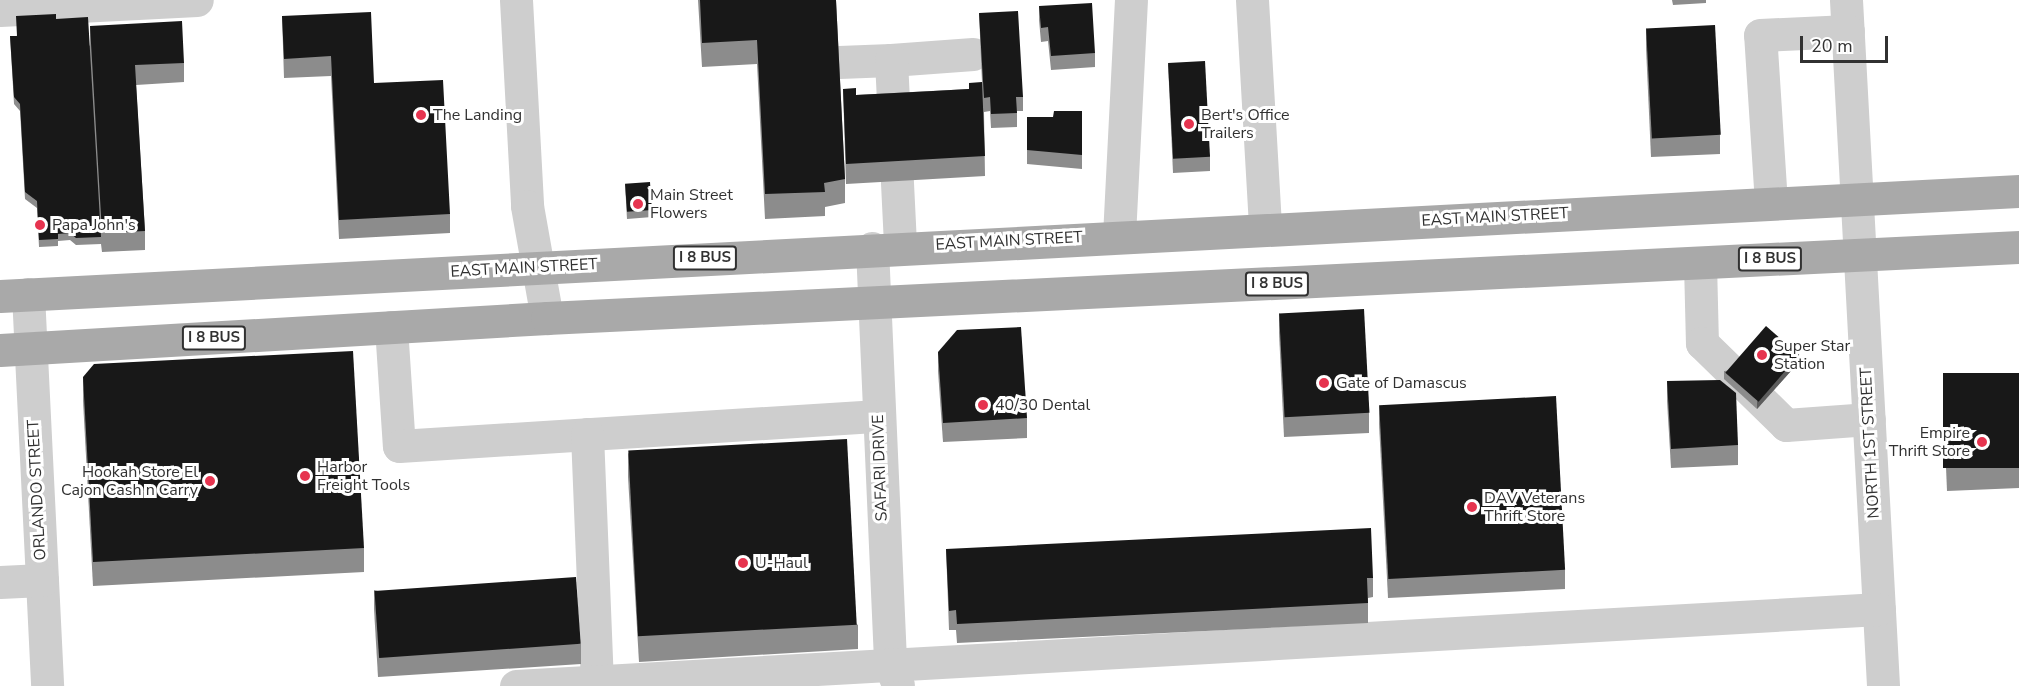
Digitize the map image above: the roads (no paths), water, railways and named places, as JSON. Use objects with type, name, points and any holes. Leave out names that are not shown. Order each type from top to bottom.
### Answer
[{"type":"main road","name":"EAST MAIN STREET","points":[[14,295],[886,247],[2019,191]]},
{"type":"main road","name":"I 8 BUS","points":[[15,350],[547,318],[2019,247]]},
{"type":"street","points":[[0,10],[197,0]]},
{"type":"street","points":[[516,0],[527,206],[547,318]]},
{"type":"street","points":[[1119,236],[1131,0]]},
{"type":"street","points":[[1252,0],[1264,228]]},
{"type":"street","points":[[1771,203],[1760,35],[1847,15]]},
{"type":"street","name":"NORTH 1ST STREET","points":[[1847,15],[1883,686]]},
{"type":"street","points":[[839,62],[973,54]]},
{"type":"street","name":"SAFARI DRIVE","points":[[891,60],[886,247],[874,304],[878,416],[894,675]]},
{"type":"street","points":[[1700,263],[1702,343],[1786,424],[1869,419]]},
{"type":"street","name":"ORLANDO STREET","points":[[14,295],[15,350],[42,580],[47,686]]},
{"type":"street","points":[[391,327],[399,446],[878,416]]},
{"type":"street","points":[[587,434],[597,681]]},
{"type":"street","points":[[0,582],[42,580]]},
{"type":"street","points":[[516,686],[597,681],[894,675],[1879,609]]},
{"type":"place","name":"The Landing","points":[[421,115]]},
{"type":"place","name":"Bert's Office Trailers","points":[[1189,124]]},
{"type":"place","name":"Main Street Flowers","points":[[638,204]]},
{"type":"place","name":"Papa John's","points":[[40,225]]},
{"type":"place","name":"Super Star Station","points":[[1762,355]]},
{"type":"place","name":"Gate of Damascus","points":[[1324,383]]},
{"type":"place","name":"40/30 Dental","points":[[983,405]]},
{"type":"place","name":"Empire Thrift Store","points":[[1982,442]]},
{"type":"place","name":"Harbor Freight Tools","points":[[305,476]]},
{"type":"place","name":"Hookah Store El Cajon Cash n Carry","points":[[210,481]]},
{"type":"place","name":"DAV Veterans Thrift Store","points":[[1472,507]]},
{"type":"place","name":"U-Haul","points":[[743,563]]}]
